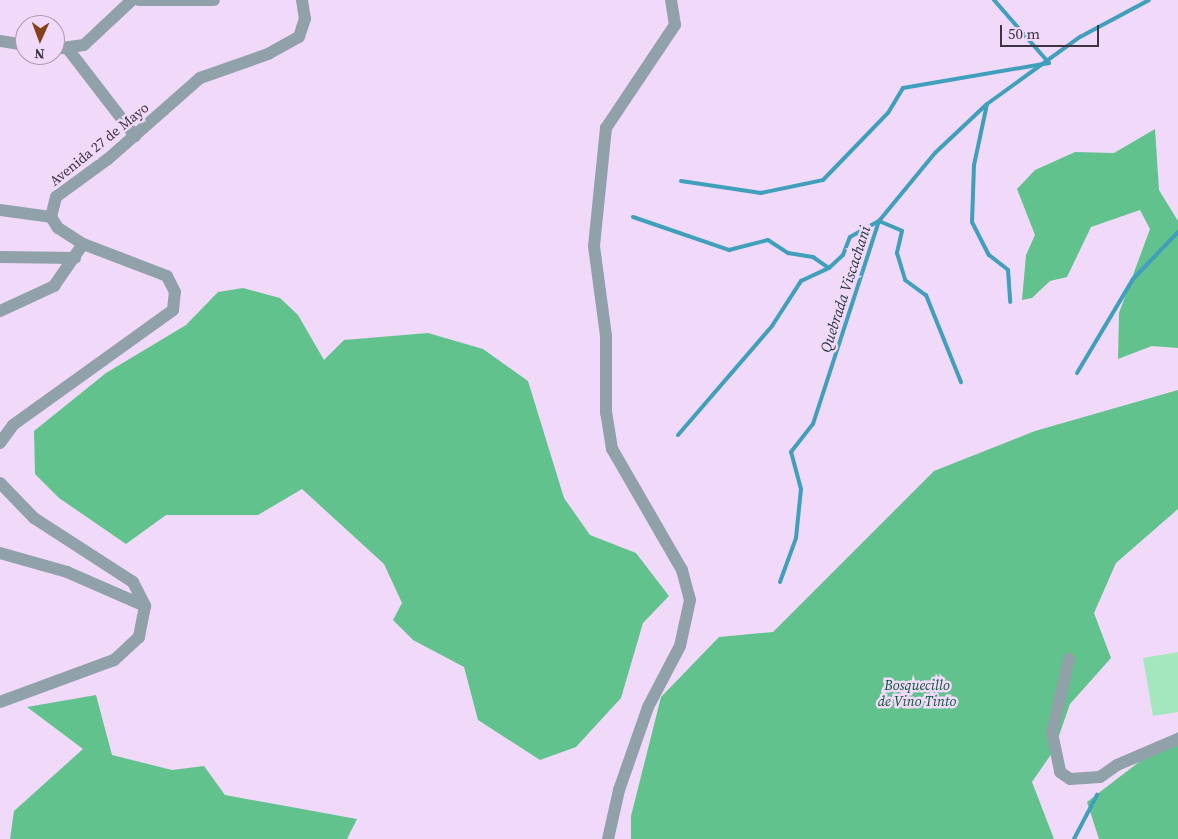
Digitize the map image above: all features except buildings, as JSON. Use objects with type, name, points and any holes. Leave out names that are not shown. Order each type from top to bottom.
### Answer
[{"type":"street","points":[[65,48],[84,45],[100,33],[132,0]]},
{"type":"street","points":[[139,0],[214,0]]},
{"type":"street","name":"Avenida 27 de Mayo","points":[[50,217],[56,197],[135,136],[206,74],[268,54],[299,37],[305,19],[302,0]]},
{"type":"street","points":[[608,839],[619,790],[648,707],[680,646],[690,600],[682,570],[612,449],[606,413],[606,336],[594,246],[606,128],[675,25],[671,0]]},
{"type":"street","points":[[0,41],[15,43]]},
{"type":"street","points":[[65,54],[135,136]]},
{"type":"street","points":[[0,210],[50,217],[58,228],[83,244],[167,276],[175,292],[173,310],[13,425],[0,443]]},
{"type":"street","points":[[0,311],[54,286],[83,244]]},
{"type":"street","points":[[0,257],[75,258]]},
{"type":"street","points":[[0,483],[34,518],[133,582],[145,606],[140,637],[114,660],[0,702]]},
{"type":"street","points":[[0,553],[67,572],[145,606]]},
{"type":"street","points":[[1069,659],[1052,733],[1060,772],[1070,779],[1100,777],[1178,739]]},
{"type":"green space","points":[[1155,129],[1159,190],[1178,221],[1178,348],[1152,346],[1118,359],[1119,313],[1150,229],[1140,210],[1091,227],[1067,277],[1050,281],[1032,298],[1022,300],[1026,255],[1035,235],[1017,189],[1035,170],[1075,152],[1114,153]]},
{"type":"green space","points":[[243,288],[280,298],[298,315],[324,360],[344,340],[428,333],[483,349],[528,381],[564,498],[590,535],[636,553],[669,596],[643,623],[621,698],[576,747],[540,760],[478,720],[464,667],[413,640],[393,620],[402,603],[384,564],[302,489],[258,515],[166,515],[126,544],[59,498],[35,474],[34,431],[106,373],[186,325],[218,292]]},
{"type":"green space","name":"Bosquecillo de Vino Tinto","points":[[1178,390],[1178,509],[1116,563],[1094,613],[1111,658],[1070,704],[1054,750],[1032,782],[1054,839],[631,839],[631,816],[661,697],[719,637],[773,632],[934,471],[1035,431]]},
{"type":"green space","points":[[1178,652],[1178,712],[1153,716],[1143,658]]},
{"type":"green space","points":[[96,695],[112,755],[172,770],[204,766],[225,795],[357,819],[347,839],[10,839],[14,811],[83,749],[27,707]]},
{"type":"green space","points":[[1178,732],[1178,839],[1099,839],[1087,802]]},
{"type":"waterway","points":[[681,181],[761,193],[823,180],[888,113],[903,88],[1049,63],[994,0]]},
{"type":"waterway","name":"Quebrada Viscachani","points":[[780,582],[796,538],[801,489],[791,452],[813,424],[879,221],[935,153],[987,104],[1080,37],[1149,0]]},
{"type":"waterway","points":[[987,104],[974,165],[972,222],[989,255],[1008,270],[1010,302]]},
{"type":"waterway","points":[[633,217],[729,250],[768,240],[788,253],[813,257],[829,268]]},
{"type":"waterway","points":[[678,435],[772,326],[801,281],[829,268],[843,255],[850,237],[879,221],[902,231],[897,253],[905,280],[926,295],[961,382]]},
{"type":"waterway","points":[[1077,373],[1133,279],[1178,232]]},
{"type":"waterway","points":[[1074,839],[1097,795]]}]
